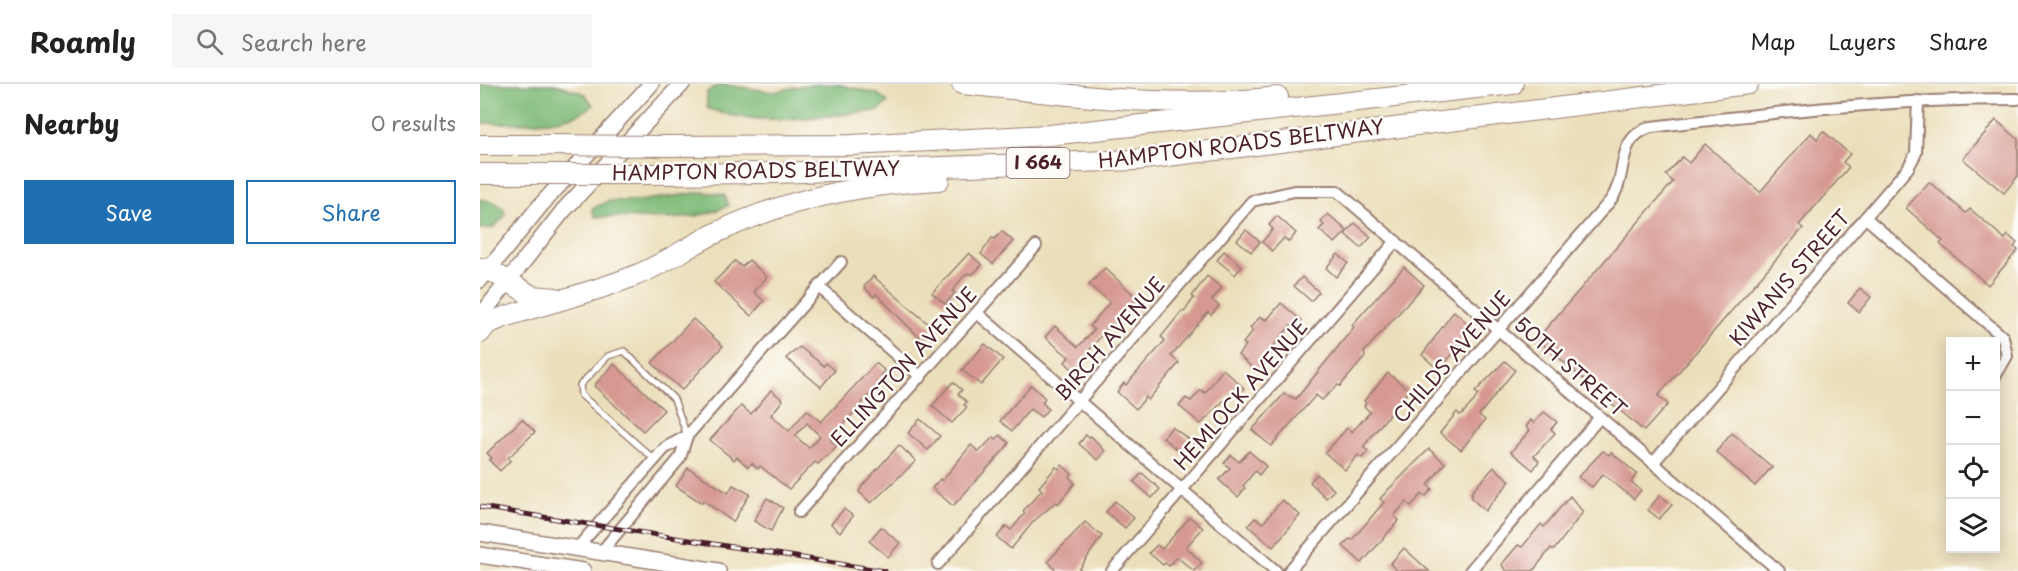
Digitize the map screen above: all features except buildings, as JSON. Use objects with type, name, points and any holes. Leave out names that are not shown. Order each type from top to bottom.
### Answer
[{"type":"highway","points":[[962,84],[1149,102],[1194,103],[1259,100],[1331,91],[1436,93]]},
{"type":"highway","name":"HAMPTON ROADS BELTWAY","points":[[480,145],[851,145],[1050,135],[1513,84]]},
{"type":"highway","name":"HAMPTON ROADS BELTWAY","points":[[480,174],[775,173],[1136,160],[1748,84]]},
{"type":"highway","points":[[480,333],[492,321],[636,276],[719,232],[767,212],[811,199],[899,182],[1004,177],[1136,160]]},
{"type":"highway","points":[[483,273],[507,280],[536,297],[562,298]]},
{"type":"main road","points":[[483,273],[540,206],[651,84]]},
{"type":"main road","points":[[480,317],[563,211],[682,84]]},
{"type":"main road","points":[[480,533],[718,571]]},
{"type":"main road","points":[[557,569],[578,547]]},
{"type":"main road","points":[[480,555],[557,569],[583,571],[602,551]]},
{"type":"street","points":[[1918,101],[2018,99]]},
{"type":"street","name":"CHILDS AVENUE","points":[[1289,571],[1500,330],[1615,194],[1621,180],[1622,157],[1631,138],[1651,127],[1804,109],[1918,101]]},
{"type":"street","name":"KIWANIS STREET","points":[[1653,463],[1908,168],[1916,153],[1918,101]]},
{"type":"street","name":"BIRCH AVENUE","points":[[938,564],[1252,201],[1294,191],[1337,191]]},
{"type":"street","name":"50TH STREET","points":[[1337,191],[1779,571]]},
{"type":"street","points":[[1866,218],[2003,337],[2007,356],[2000,367]]},
{"type":"street","name":"HEMLOCK AVENUE","points":[[1112,571],[1396,241]]},
{"type":"street","name":"ELLINGTON AVENUE","points":[[799,512],[1036,246]]},
{"type":"street","points":[[578,547],[665,448],[687,436],[841,262]]},
{"type":"street","points":[[819,287],[921,377]]},
{"type":"street","points":[[977,313],[1081,400],[1276,571]]},
{"type":"street","points":[[1470,571],[1600,417]]},
{"type":"street","points":[[602,551],[680,458],[687,436]]},
{"type":"lane","points":[[655,460],[581,395],[580,385],[608,356],[624,351],[674,399],[687,436]]},
{"type":"green space","points":[[480,84],[555,84],[585,94],[593,105],[584,112],[556,120],[480,123]]},
{"type":"green space","points":[[720,84],[774,92],[804,85],[837,84],[878,94],[888,102],[878,111],[791,119],[748,118],[707,108],[707,92]]},
{"type":"green space","points":[[704,192],[724,195],[729,205],[695,216],[662,219],[595,217],[592,209],[608,201],[638,201]]},
{"type":"green space","points":[[480,199],[494,202],[504,209],[505,216],[493,228],[480,229]]},
{"type":"railway","points":[[480,507],[885,571]]}]
